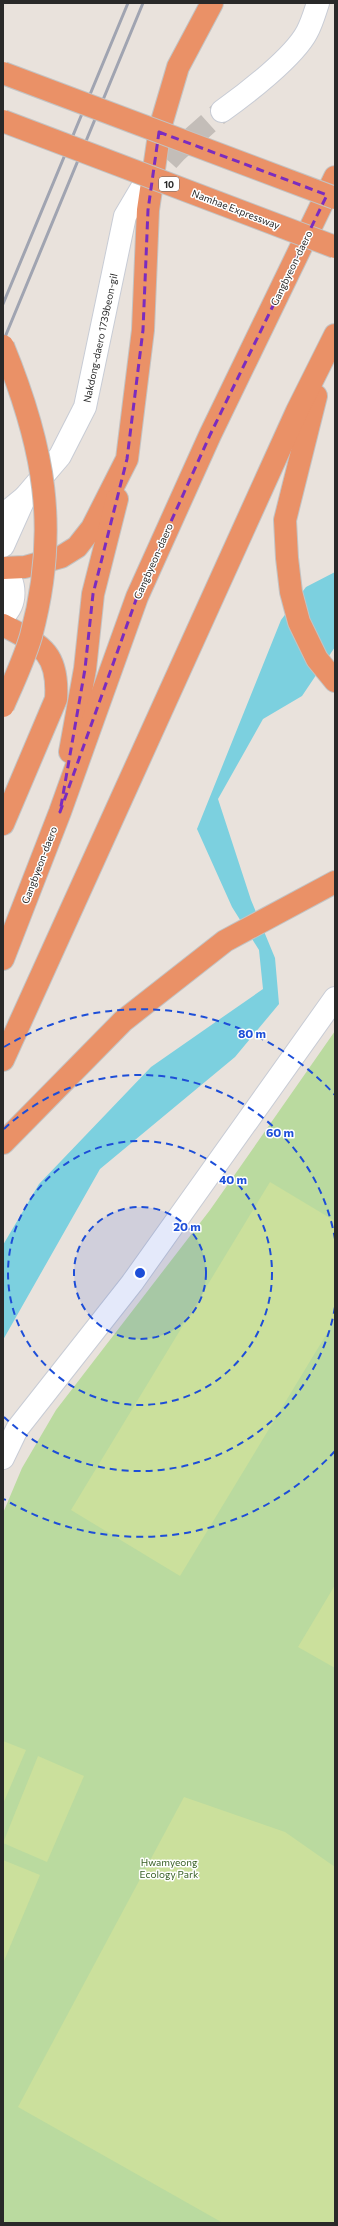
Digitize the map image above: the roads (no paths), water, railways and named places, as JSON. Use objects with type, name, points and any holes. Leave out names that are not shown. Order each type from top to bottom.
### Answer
[{"type":"highway","points":[[60,812],[85,669],[93,594],[127,459],[143,330],[148,210],[160,128],[178,67],[212,3]]},
{"type":"highway","points":[[3,73],[335,198]]},
{"type":"highway","name":"Namhae Expressway","points":[[3,121],[335,247]]},
{"type":"highway","name":"Gangbyeon-daero","points":[[3,959],[60,812],[137,597],[210,435],[335,177]]},
{"type":"highway","points":[[331,345],[285,520],[291,592],[299,622],[317,659],[335,681]]},
{"type":"highway","points":[[3,1060],[298,412],[331,345]]},
{"type":"highway","points":[[3,346],[21,392],[34,436],[45,500],[46,532],[46,556],[30,637],[3,706]]},
{"type":"highway","points":[[3,569],[25,567],[60,557],[78,547],[92,528],[127,459]]},
{"type":"highway","points":[[3,625],[37,643],[52,660],[57,679],[56,699],[3,824]]},
{"type":"highway","points":[[3,1144],[123,1021],[225,941],[335,882]]},
{"type":"street","points":[[222,111],[249,92],[286,57],[307,33],[318,3]]},
{"type":"street","name":"Nakdong-daero 1739beon-gil","points":[[24,497],[60,456],[85,407],[125,216],[141,189]]},
{"type":"street","points":[[3,515],[24,497]]},
{"type":"street","points":[[3,546],[24,497]]},
{"type":"street","points":[[3,569],[11,579],[14,596],[11,605],[3,616]]},
{"type":"street","points":[[3,1458],[17,1429],[132,1283],[335,998]]},
{"type":"water","points":[[335,572],[335,647],[302,696],[263,719],[218,799],[251,900],[275,958],[279,1004],[235,1057],[100,1169],[3,1340],[3,1245],[39,1184],[151,1067],[263,989],[259,950],[232,907],[197,829],[281,620],[306,587]]},
{"type":"tunnel","points":[[146,185],[176,152],[222,111]]},
{"type":"railway","points":[[3,304],[128,3]]},
{"type":"railway","points":[[3,342],[143,3]]},
{"type":"park label","name":"Hwamyeong Ecology Park","points":[[169,1868]]}]
